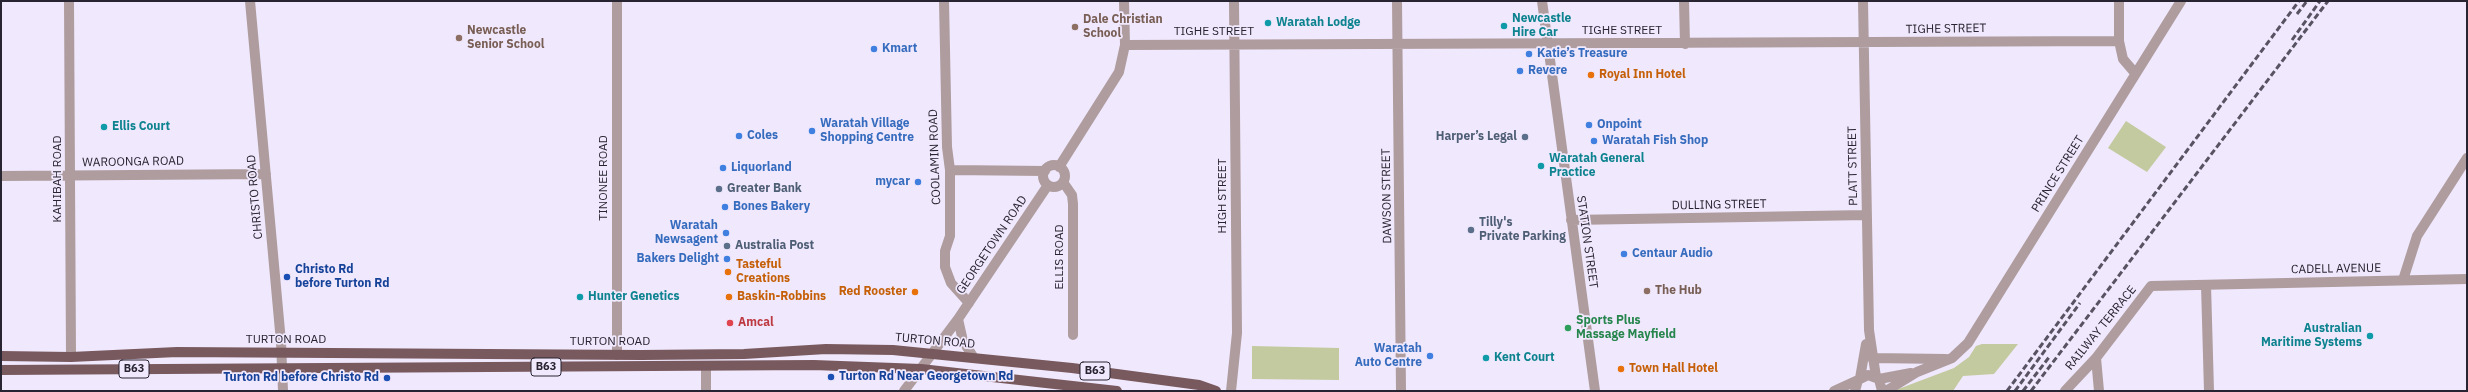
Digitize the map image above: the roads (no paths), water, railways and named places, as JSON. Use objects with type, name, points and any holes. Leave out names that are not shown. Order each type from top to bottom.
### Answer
[{"type":"main road","name":"TURTON ROAD","points":[[1,356],[71,357],[177,352],[446,356],[744,354],[826,348],[893,350],[974,358],[1199,385],[1216,391]]},
{"type":"main road","name":"TURTON ROAD","points":[[1,370],[706,366],[814,364],[921,369],[1095,390],[1117,391]]},
{"type":"street","name":"KAHIBAH ROAD","points":[[69,1],[71,357]]},
{"type":"street","name":"CHRISTO ROAD","points":[[250,1],[266,174],[283,391]]},
{"type":"street","name":"TINONEE ROAD","points":[[617,1],[617,355]]},
{"type":"street","name":"COOLAMIN ROAD","points":[[944,1],[947,147],[950,170],[950,236],[945,251],[945,267],[951,283],[969,303]]},
{"type":"street","points":[[1059,167],[1116,76],[1123,59],[1125,45],[1124,1]]},
{"type":"street","name":"HIGH STREET","points":[[1231,391],[1237,333],[1234,1]]},
{"type":"street","name":"DAWSON STREET","points":[[1397,1],[1401,391]]},
{"type":"street","name":"STATION STREET","points":[[1542,1],[1595,391]]},
{"type":"street","points":[[1684,1],[1685,44]]},
{"type":"street","name":"PLATT STREET","points":[[1863,1],[1869,330],[1872,358],[1882,391]]},
{"type":"street","points":[[2119,1],[2119,41],[2122,59],[2136,73]]},
{"type":"street","name":"PRINCE STREET","points":[[1886,391],[1917,372],[1952,358],[1971,340],[2181,1]]},
{"type":"street","name":"TIGHE STREET","points":[[1125,45],[1685,44],[2119,41]]},
{"type":"street","points":[[2403,280],[2417,236],[2467,158]]},
{"type":"street","points":[[1050,166],[1059,167],[1064,172],[1063,182],[1056,187],[1048,185],[1044,179],[1045,171],[1050,166]]},
{"type":"street","points":[[950,170],[1045,171]]},
{"type":"street","name":"WAROONGA ROAD","points":[[1,176],[266,174]]},
{"type":"street","name":"ELLIS ROAD","points":[[1063,182],[1072,195],[1073,204],[1074,335]]},
{"type":"street","name":"GEORGETOWN ROAD","points":[[904,391],[958,319],[1048,185]]},
{"type":"street","name":"DULLING STREET","points":[[1571,220],[1867,215]]},
{"type":"street","name":"CADELL AVENUE","points":[[2206,285],[2467,279]]},
{"type":"street","points":[[2206,285],[2209,391]]},
{"type":"street","name":"RAILWAY TERRACE","points":[[2065,391],[2096,358],[2151,286],[2206,285]]},
{"type":"street","points":[[958,319],[963,342],[974,358]]},
{"type":"street","name":"PLATT STREET","points":[[1855,391],[1859,379],[1869,330]]},
{"type":"street","points":[[1872,358],[1952,358]]},
{"type":"street","points":[[2096,358],[2099,391]]},
{"type":"street","points":[[706,366],[706,391]]},
{"type":"street","name":"PRINCE STREET","points":[[1859,379],[1868,375],[1877,378],[1917,372]]},
{"type":"street","points":[[1834,391],[1859,379]]},
{"type":"railway","points":[[2007,391],[2299,1]]},
{"type":"railway","points":[[2297,14],[2307,1]]},
{"type":"railway","points":[[2292,40],[2320,1]]},
{"type":"railway","points":[[2031,391],[2328,1]]},
{"type":"railway","points":[[2015,391],[2080,303]]},
{"type":"railway","points":[[2023,391],[2050,356]]},
{"type":"place","name":"Waratah Lodge","points":[[1268,23]]},
{"type":"place","name":"Newcastle Hire Car","points":[[1504,26]]},
{"type":"place","name":"Dale Christian School","points":[[1075,27]]},
{"type":"place","name":"Newcastle Senior School","points":[[459,38]]},
{"type":"place","name":"Kmart","points":[[874,49]]},
{"type":"place","name":"Katie’s Treasure","points":[[1529,54]]},
{"type":"place","name":"Revere","points":[[1520,71]]},
{"type":"place","name":"Royal Inn Hotel","points":[[1591,75]]},
{"type":"place","name":"Onpoint","points":[[1589,125]]},
{"type":"place","name":"Ellis Court","points":[[104,127]]},
{"type":"place","name":"Waratah Village Shopping Centre","points":[[812,131]]},
{"type":"place","name":"Coles","points":[[739,136]]},
{"type":"place","name":"Harper’s Legal","points":[[1525,137]]},
{"type":"place","name":"Waratah Fish Shop","points":[[1594,141]]},
{"type":"place","name":"Waratah General Practice","points":[[1541,166]]},
{"type":"place","name":"Liquorland","points":[[723,168]]},
{"type":"place","name":"mycar","points":[[918,182]]},
{"type":"place","name":"Greater Bank","points":[[719,189]]},
{"type":"place","name":"Bones Bakery","points":[[725,207]]},
{"type":"place","name":"Tilly's Private Parking","points":[[1471,230]]},
{"type":"place","name":"Waratah Newsagent","points":[[726,233]]},
{"type":"place","name":"Australia Post","points":[[727,246]]},
{"type":"place","name":"Centaur Audio","points":[[1624,254]]},
{"type":"place","name":"Bakers Delight","points":[[727,259]]},
{"type":"place","name":"Tasteful Creations","points":[[728,272]]},
{"type":"place","name":"Christo Rd before Turton Rd","points":[[287,277]]},
{"type":"place","name":"The Hub","points":[[1647,291]]},
{"type":"place","name":"Red Rooster","points":[[915,292]]},
{"type":"place","name":"Hunter Genetics","points":[[580,297]]},
{"type":"place","name":"Baskin-Robbins","points":[[729,297]]},
{"type":"place","name":"Amcal","points":[[730,323]]},
{"type":"place","name":"Sports Plus Massage Mayfield","points":[[1568,328]]},
{"type":"place","name":"Australian Maritime Systems","points":[[2370,336]]},
{"type":"place","name":"Waratah Auto Centre","points":[[1430,356]]},
{"type":"place","name":"Kent Court","points":[[1486,358]]},
{"type":"place","name":"Town Hall Hotel","points":[[1621,369]]},
{"type":"place","name":"Turton Rd Near Georgetown Rd","points":[[831,377]]},
{"type":"place","name":"Turton Rd before Christo Rd","points":[[387,378]]}]
